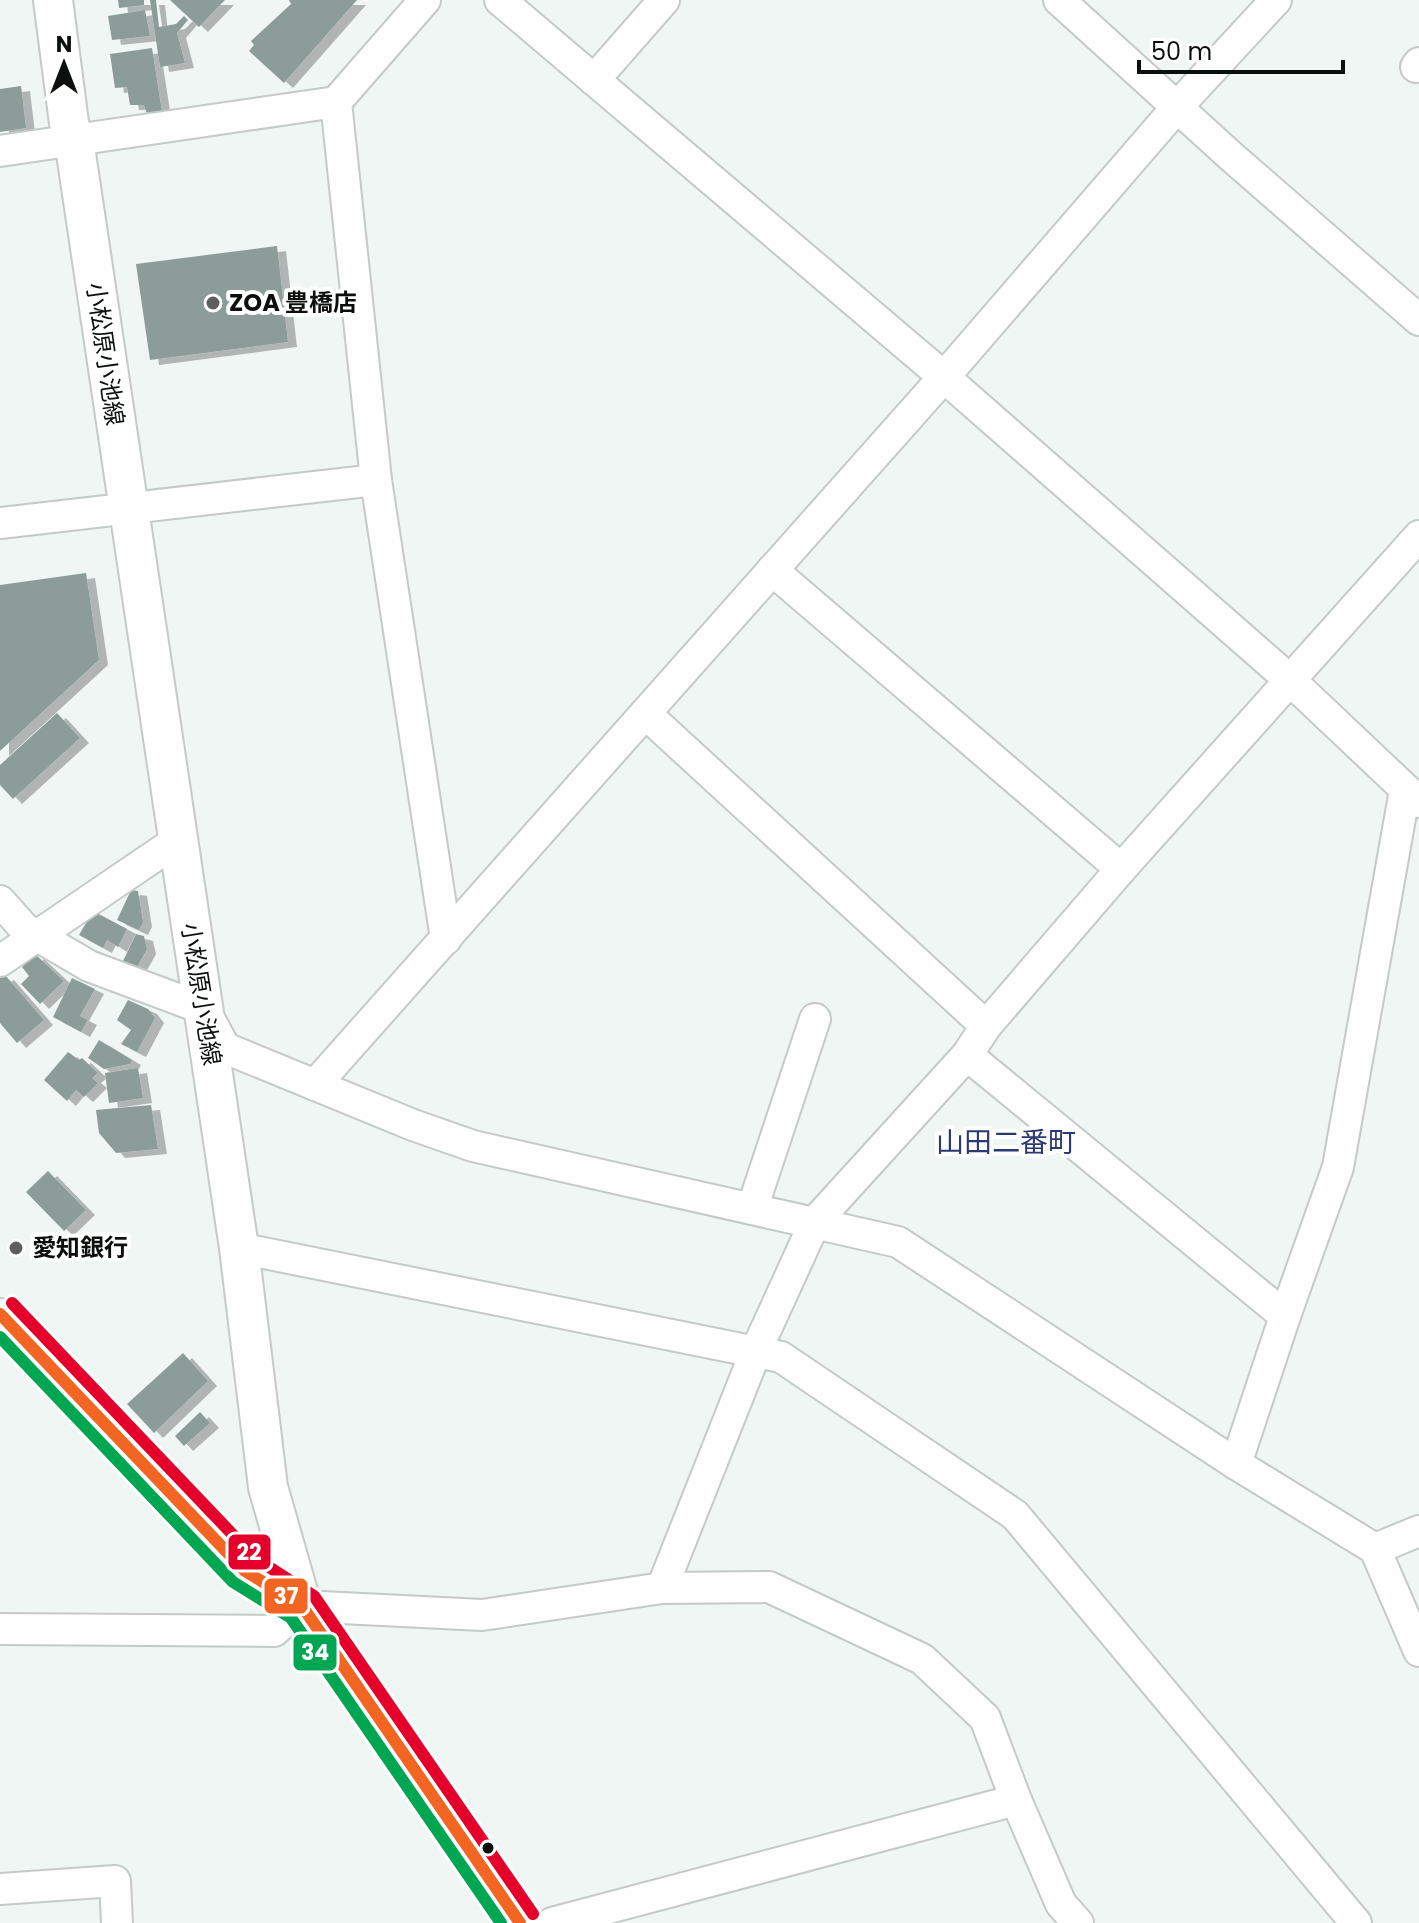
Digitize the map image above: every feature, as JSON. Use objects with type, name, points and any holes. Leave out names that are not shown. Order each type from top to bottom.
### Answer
[{"type":"main road","name":"小松原小池線","points":[[53,0],[239,1248],[268,1487],[302,1606],[520,1923]]},
{"type":"street","points":[[0,151],[336,102],[425,0]]},
{"type":"street","points":[[500,0],[944,377],[1291,681],[1412,796],[1338,1167],[1236,1464]]},
{"type":"street","points":[[594,80],[664,0]]},
{"type":"street","points":[[1059,0],[1233,158],[1419,320]]},
{"type":"street","points":[[315,1085],[944,377],[1178,106],[1276,0]]},
{"type":"street","points":[[336,102],[376,480],[446,939]]},
{"type":"street","points":[[0,523],[376,480]]},
{"type":"street","points":[[662,1588],[756,1351],[815,1222],[967,1055],[986,1026],[1121,869],[1419,536]]},
{"type":"street","points":[[772,570],[1121,869]]},
{"type":"street","points":[[646,714],[986,1026]]},
{"type":"street","points":[[0,961],[178,840]]},
{"type":"street","points":[[0,901],[24,928],[89,966],[204,1009],[225,1048],[473,1146],[898,1242],[1236,1464],[1375,1549],[1419,1651]]},
{"type":"street","points":[[752,1209],[815,1019]]},
{"type":"street","points":[[967,1055],[1285,1316]]},
{"type":"street","points":[[239,1248],[781,1357],[1015,1515],[1356,1923]]},
{"type":"street","points":[[0,1314],[245,1571],[302,1606],[482,1615],[662,1588],[769,1587],[922,1659],[985,1718],[1061,1904],[1078,1923]]},
{"type":"street","points":[[1375,1549],[1419,1531]]},
{"type":"street","points":[[0,1629],[274,1631],[302,1606]]},
{"type":"street","points":[[552,1923],[1016,1800]]},
{"type":"street","points":[[0,1889],[115,1881],[117,1923]]},
{"type":"building","points":[[118,0],[144,0],[144,5],[119,8]]},
{"type":"building","points":[[150,0],[156,0],[159,27],[176,24],[184,16],[188,20],[177,33],[185,63],[160,67]]},
{"type":"building","points":[[170,0],[225,0],[199,27]]},
{"type":"building","points":[[289,0],[357,0],[284,83],[249,51],[254,45],[251,41],[291,4]]},
{"type":"building","points":[[145,10],[150,36],[112,40],[108,16]]},
{"type":"building","points":[[152,48],[162,112],[147,114],[144,105],[130,105],[127,87],[115,88],[110,54]]},
{"type":"building","points":[[21,86],[26,128],[0,132],[0,89]]},
{"type":"building","name":"ZOA 豊橋店","points":[[277,246],[288,342],[150,360],[136,264]]},
{"type":"building","points":[[86,573],[99,660],[0,751],[0,585]]},
{"type":"building","points":[[57,713],[80,738],[13,799],[0,785],[0,765]]},
{"type":"building","points":[[131,890],[138,891],[143,922],[139,930],[117,920]]},
{"type":"building","points":[[93,911],[127,929],[118,947],[107,940],[103,948],[79,935]]},
{"type":"building","points":[[136,934],[144,936],[147,949],[136,969],[123,961]]},
{"type":"building","points":[[35,954],[64,981],[40,1004],[21,984],[29,976],[22,967]]},
{"type":"building","points":[[5,975],[44,1020],[17,1043],[0,1023],[0,978]]},
{"type":"building","points":[[72,978],[95,989],[80,1016],[88,1020],[81,1032],[53,1017]]},
{"type":"building","points":[[128,1000],[148,1009],[155,1018],[137,1052],[121,1044],[131,1030],[117,1020]]},
{"type":"building","points":[[99,1040],[132,1060],[130,1064],[104,1069],[88,1058]]},
{"type":"building","points":[[68,1052],[79,1060],[82,1058],[98,1073],[92,1078],[98,1083],[84,1097],[76,1090],[67,1101],[44,1080]]},
{"type":"building","points":[[138,1068],[143,1098],[109,1103],[105,1073]]},
{"type":"building","points":[[151,1105],[158,1149],[116,1153],[99,1133],[96,1110]]},
{"type":"building","points":[[48,1171],[86,1210],[64,1231],[26,1192]]},
{"type":"building","points":[[183,1353],[208,1381],[154,1433],[127,1404]]},
{"type":"building","points":[[200,1412],[210,1423],[184,1446],[175,1436]]},
{"type":"transit line","name":"22","points":[[12,1303],[255,1558],[314,1596],[533,1914]]},
{"type":"transit line","name":"37","points":[[0,1314],[245,1571],[302,1606],[520,1923]]},
{"type":"transit line","name":"34","points":[[0,1337],[233,1582],[291,1618],[501,1923]]},
{"type":"place","name":"ZOA 豊橋店","points":[[213,303]]},
{"type":"place","name":"愛知銀行","points":[[16,1248]]},
{"type":"district","name":"山田二番町","points":[[1006,1142]]}]
